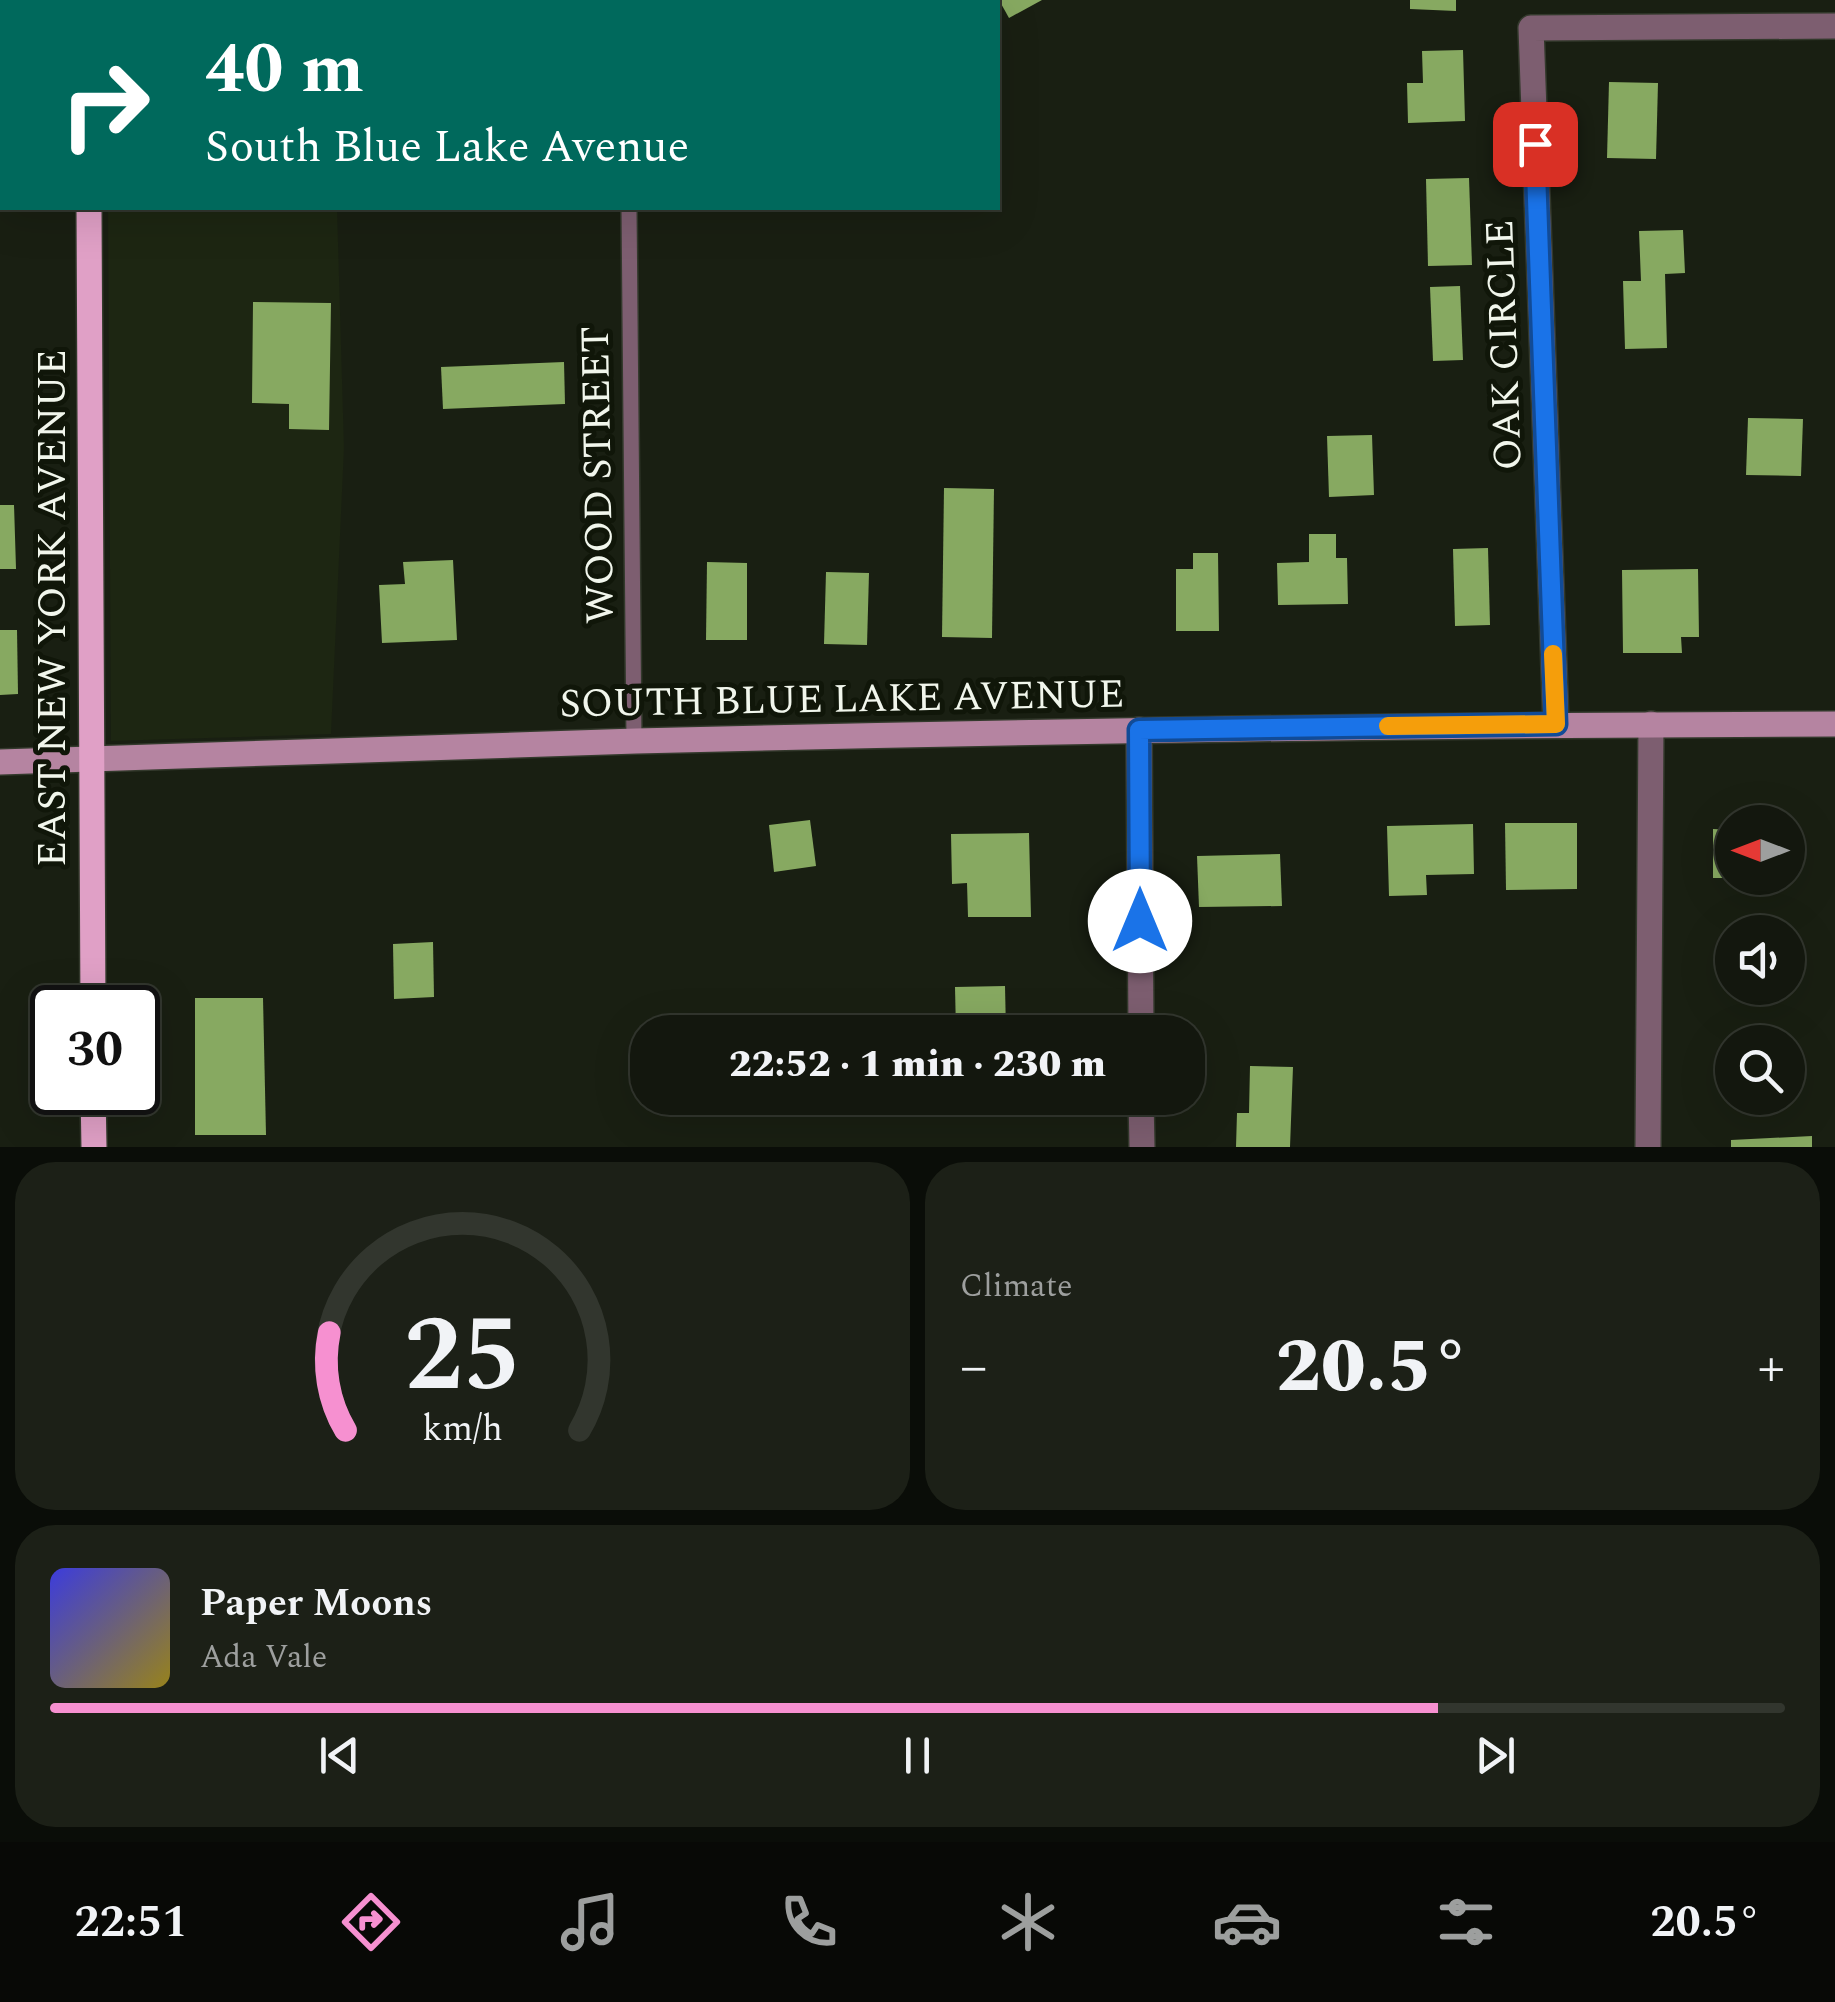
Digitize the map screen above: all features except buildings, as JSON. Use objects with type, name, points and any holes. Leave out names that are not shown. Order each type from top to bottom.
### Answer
[{"type":"main road","name":"EAST NEW YORK AVENUE","points":[[89,210],[93,985]]},
{"type":"main road","name":"SOUTH BLUE LAKE AVENUE","points":[[0,762],[634,741],[1139,730],[1835,724]]},
{"type":"main road","points":[[93,1115],[94,1147]]},
{"type":"street","name":"OAK CIRCLE","points":[[1556,724],[1531,28],[1835,26]]},
{"type":"street","points":[[1648,1147],[1651,724]]},
{"type":"street","points":[[1139,730],[1141,1015]]},
{"type":"street","points":[[1141,1115],[1142,1147]]},
{"type":"lane","name":"WOOD STREET","points":[[628,210],[634,741]]},
{"type":"shaded area","points":[[108,210],[337,210],[344,448],[331,734],[111,741]]},
{"type":"slow traffic","points":[[1388,726],[1556,724],[1553,654]]},
{"type":"route","points":[[1140,921],[1139,730],[1556,724],[1535,144]]}]
